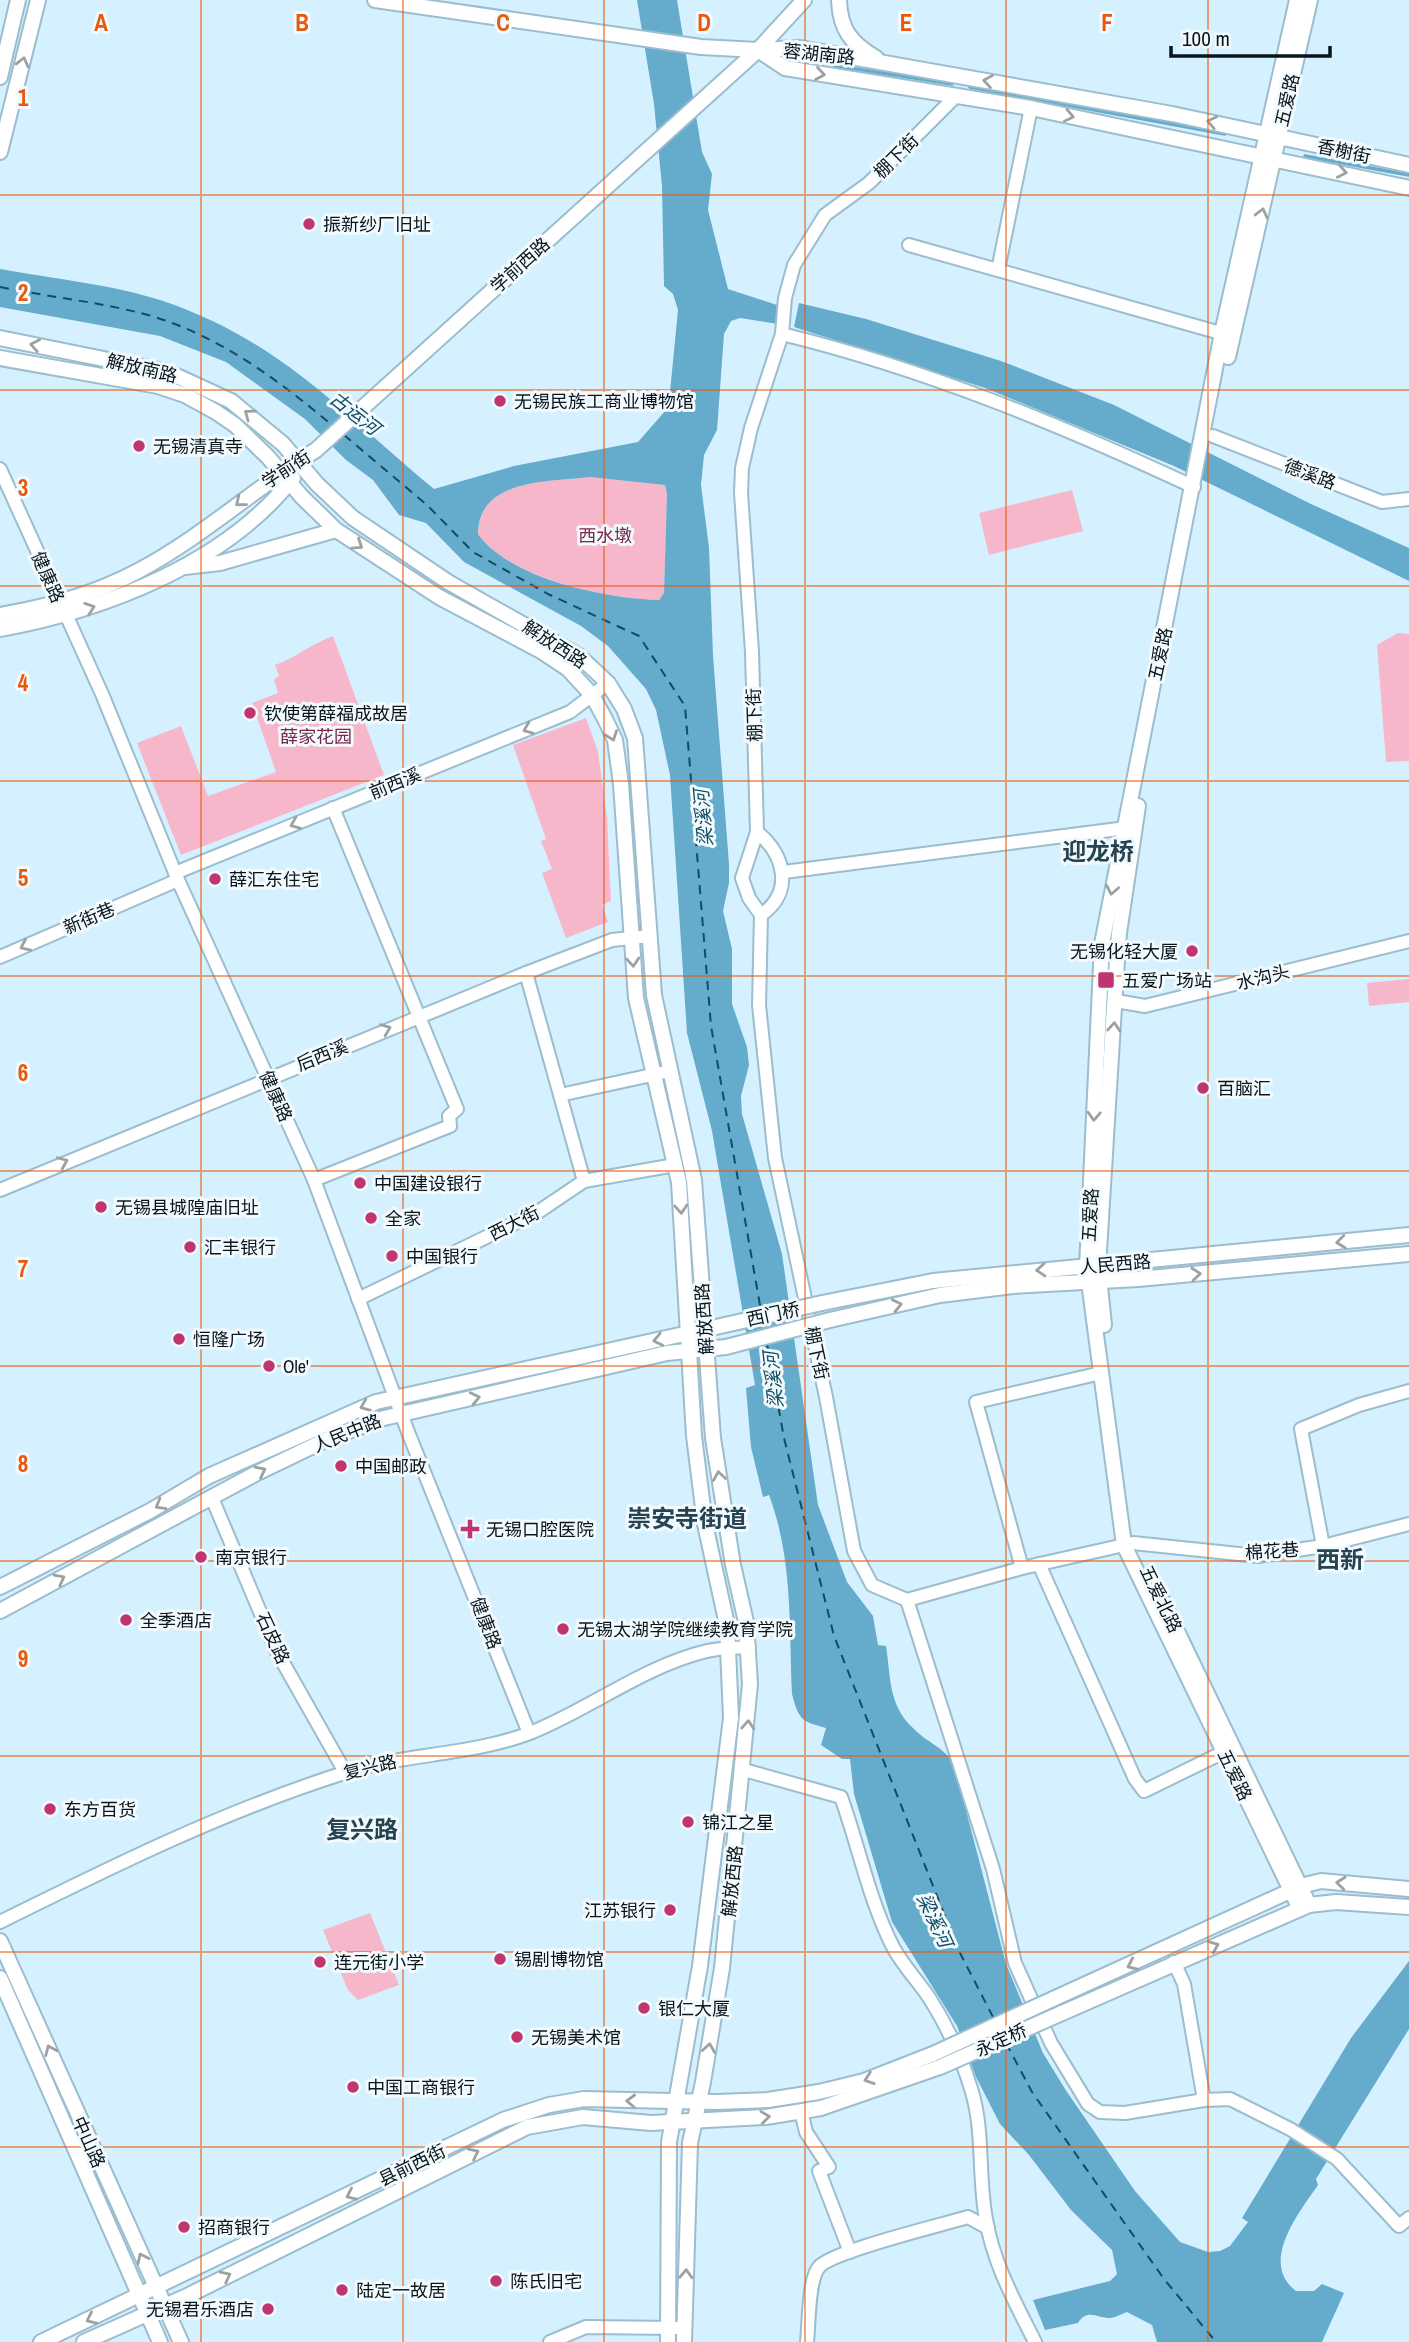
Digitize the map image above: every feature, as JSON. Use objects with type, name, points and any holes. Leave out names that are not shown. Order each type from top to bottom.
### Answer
[{"type":"main road","points":[[0,77],[18,0]]},
{"type":"main road","points":[[0,152],[38,0]]},
{"type":"main road","points":[[375,0],[701,47],[758,50],[804,0]]},
{"type":"main road","points":[[839,0],[845,35],[856,46],[883,62]]},
{"type":"main road","name":"五爱路","points":[[1296,1888],[1224,1752],[1129,1544],[1101,1373],[1093,1274],[1102,944],[1129,828],[1208,442],[1227,335],[1273,135],[1297,0]]},
{"type":"main road","name":"五爱路","points":[[1273,135],[1310,0]]},
{"type":"main road","name":"蓉湖南路","points":[[758,50],[800,48],[1273,135]]},
{"type":"main road","name":"蓉湖南路","points":[[758,50],[785,68],[1031,108],[1409,188]]},
{"type":"main road","name":"学前西路","points":[[316,450],[758,50]]},
{"type":"main road","points":[[957,95],[962,76]]},
{"type":"main road","name":"香榭街","points":[[1273,135],[1409,165]]},
{"type":"main road","name":"解放南路","points":[[0,338],[168,372],[193,381],[254,417],[300,464]]},
{"type":"main road","name":"解放南路","points":[[0,358],[83,370],[185,394],[235,425],[285,477]]},
{"type":"main road","name":"学前街","points":[[0,615],[62,608],[82,595],[146,566],[285,477],[316,450]]},
{"type":"main road","name":"解放西路","points":[[300,464],[352,518],[447,582],[579,656],[608,683],[624,709],[635,738],[654,995],[694,1180],[713,1438],[749,1647],[750,1684],[744,1770],[722,1968],[690,2143],[684,2335]]},
{"type":"main road","name":"学前街","points":[[0,629],[62,608],[131,592],[180,568],[234,533],[278,498],[285,477]]},
{"type":"main road","name":"解放西路","points":[[285,477],[336,530],[439,597],[541,651],[568,669],[592,695],[615,740],[636,998],[679,1182],[688,1352],[705,1524],[730,1649],[731,1718],[701,1966],[669,2142],[668,2335]]},
{"type":"main road","points":[[180,568],[220,563],[336,530]]},
{"type":"main road","name":"五爱路","points":[[1093,1274],[1129,828]]},
{"type":"main road","name":"人民西路","points":[[830,1320],[940,1295],[1409,1235]]},
{"type":"main road","name":"人民西路","points":[[822,1303],[933,1281],[1409,1254]]},
{"type":"main road","name":"五爱北路","points":[[1093,1274],[1129,1544],[1304,1907]]},
{"type":"main road","name":"西门桥","points":[[725,1325],[822,1303]]},
{"type":"main road","name":"西门桥","points":[[726,1347],[830,1320]]},
{"type":"main road","name":"人民中路","points":[[0,1587],[150,1510],[209,1476],[325,1422],[376,1402],[725,1325]]},
{"type":"main road","name":"人民中路","points":[[0,1611],[332,1437],[402,1414],[654,1356],[726,1347]]},
{"type":"main road","name":"永定桥","points":[[937,2061],[1053,1999],[1296,1888],[1321,1881],[1409,1889]]},
{"type":"main road","name":"永定桥","points":[[937,2061],[1062,2013],[1304,1907],[1336,1902],[1409,1907]]},
{"type":"main road","name":"中山路","points":[[0,1941],[181,2342]]},
{"type":"main road","name":"中山路","points":[[0,1978],[160,2342]]},
{"type":"main road","name":"县前西街","points":[[41,2342],[361,2191],[503,2120],[549,2105],[584,2099],[675,2102],[768,2100],[819,2092],[937,2061]]},
{"type":"main road","name":"县前西街","points":[[84,2342],[165,2306],[527,2127],[583,2117],[672,2123],[801,2111],[869,2094],[937,2061]]},
{"type":"street","name":"棚下街","points":[[907,1600],[872,1585],[854,1551],[826,1397],[775,1158],[759,1004],[761,915],[749,898],[742,878],[757,832],[752,652],[741,481],[751,428],[782,334],[785,298],[794,265],[825,215],[869,183],[957,95]]},
{"type":"street","points":[[998,270],[1031,108]]},
{"type":"street","points":[[909,245],[1227,335]]},
{"type":"street","points":[[782,334],[851,351],[1020,410],[1198,489]]},
{"type":"street","name":"德溪路","points":[[1208,442],[1382,502],[1409,499]]},
{"type":"street","name":"健康路","points":[[0,469],[102,694],[177,876],[314,1180],[402,1414],[529,1733]]},
{"type":"street","name":"前西溪","points":[[177,876],[332,808],[570,712],[608,683]]},
{"type":"street","points":[[314,1180],[450,1126],[449,1116],[457,1109],[332,808]]},
{"type":"street","points":[[784,873],[1129,828]]},
{"type":"street","points":[[757,832],[774,847],[784,873],[778,895],[769,909],[761,915]]},
{"type":"street","name":"新街巷","points":[[0,957],[177,876]]},
{"type":"street","name":"后西溪","points":[[0,1190],[267,1077],[526,973],[612,940],[650,936]]},
{"type":"street","name":"水沟头","points":[[1116,1001],[1145,1006],[1409,941]]},
{"type":"street","points":[[526,973],[584,1181]]},
{"type":"street","points":[[560,1095],[670,1071]]},
{"type":"street","name":"西大街","points":[[358,1299],[538,1212],[584,1181],[675,1165]]},
{"type":"street","points":[[1022,1568],[976,1402],[1101,1373]]},
{"type":"street","points":[[1323,1546],[1301,1429],[1359,1405],[1409,1391]]},
{"type":"street","name":"石皮路","points":[[212,1498],[277,1652],[345,1772]]},
{"type":"street","name":"棉花巷","points":[[907,1600],[1022,1568],[1129,1544],[1258,1556],[1323,1546],[1409,1524]]},
{"type":"street","points":[[1039,1564],[1135,1779],[1144,1791],[1224,1752]]},
{"type":"street","points":[[907,1600],[993,1869],[1015,1963],[1051,2043],[1088,2104],[1100,2112],[1125,2113],[1204,2100],[1230,2099],[1290,2129],[1337,2159],[1404,2222]]},
{"type":"street","name":"复兴路","points":[[0,1922],[256,1802],[345,1772],[410,1758],[470,1751],[529,1733],[673,1663],[708,1651],[749,1647]]},
{"type":"street","points":[[744,1770],[841,1797],[878,1913],[894,1950],[945,2027],[972,2090],[978,2117],[988,2228],[995,2256],[1035,2342]]},
{"type":"street","points":[[1174,1962],[1184,1984],[1204,2100]]},
{"type":"street","points":[[801,2111],[806,2132],[829,2168],[819,2171],[850,2252]]},
{"type":"street","points":[[807,2342],[814,2276],[820,2265],[850,2252],[968,2217],[988,2228]]},
{"type":"street","points":[[550,2342],[586,2327],[684,2335]]},
{"type":"green space","name":"西水墩","points":[[590,477],[665,485],[664,593],[659,600],[613,596],[561,584],[513,563],[493,550],[478,534],[481,516],[490,502],[503,493],[537,482]]},
{"type":"green space","points":[[1072,490],[1083,531],[989,555],[979,513]]},
{"type":"green space","points":[[1398,633],[1409,634],[1409,761],[1386,762],[1377,645]]},
{"type":"green space","name":"薛家花园","points":[[333,636],[384,775],[181,855],[137,743],[181,726],[208,796],[276,772],[252,703],[278,693],[274,679],[279,676],[275,665]]},
{"type":"green space","points":[[586,718],[598,752],[607,818],[611,901],[602,905],[608,922],[566,938],[542,873],[552,869],[541,841],[546,839],[513,745]]},
{"type":"green space","points":[[1409,979],[1409,1002],[1369,1006],[1367,983]]},
{"type":"green space","points":[[370,1913],[399,1985],[358,2000],[348,1990],[323,1930]]},
{"type":"water","name":"梁溪河","points":[[637,0],[677,0],[702,152],[712,174],[708,210],[728,289],[780,306],[778,324],[740,318],[731,321],[724,334],[717,430],[704,455],[701,485],[709,548],[713,656],[729,864],[729,883],[723,911],[732,949],[732,1004],[747,1047],[749,1065],[741,1096],[742,1114],[782,1254],[818,1505],[847,1582],[873,1616],[878,1645],[886,1646],[892,1690],[899,1710],[913,1728],[945,1753],[954,1764],[1006,1964],[1043,2053],[1135,2191],[1180,2242],[1208,2252],[1220,2251],[1230,2246],[1248,2222],[1242,2218],[1351,2038],[1409,1961],[1409,2029],[1316,2179],[1318,2185],[1292,2224],[1281,2253],[1281,2267],[1286,2280],[1296,2291],[1314,2291],[1322,2284],[1344,2293],[1322,2342],[1157,2342],[1152,2325],[1127,2312],[1110,2318],[1089,2315],[1081,2318],[1078,2323],[1045,2330],[1033,2300],[1110,2281],[1117,2274],[1112,2250],[1071,2210],[1029,2155],[1000,2124],[976,2077],[957,2026],[892,1922],[854,1794],[850,1759],[842,1759],[821,1745],[826,1728],[802,1718],[792,1694],[786,1568],[777,1519],[769,1495],[763,1497],[751,1447],[746,1388],[755,1385],[712,1131],[687,1033],[670,775],[656,710],[646,689],[608,646],[581,626],[464,562],[426,523],[399,515],[373,480],[346,460],[305,419],[226,362],[160,336],[0,307],[0,269],[123,290],[205,317],[276,358],[308,382],[434,489],[514,466],[638,442],[666,410],[678,310],[673,294],[664,286],[662,186],[654,104]],"holes":[[[590,477],[665,485],[664,593],[659,600],[613,596],[561,584],[512,563],[493,550],[478,534],[481,516],[490,502],[519,486]]]},
{"type":"water","points":[[799,303],[866,319],[1001,361],[1114,405],[1311,504],[1409,548],[1409,581],[1174,466],[985,388],[794,327]]},
{"type":"waterway","points":[[805,61],[952,84]]},
{"type":"waterway","points":[[970,87],[1225,134]]},
{"type":"waterway","points":[[1305,156],[1409,175]]},
{"type":"ferry route","points":[[0,287],[148,315],[199,334],[268,375],[332,425]]},
{"type":"ferry route","points":[[344,435],[427,505],[473,552],[548,594],[639,636],[685,706],[711,1026],[761,1311]]},
{"type":"ferry route","points":[[767,1344],[784,1438],[834,1636],[958,1949],[994,2019]]},
{"type":"ferry route","points":[[1006,2043],[1032,2092],[1164,2279],[1216,2342]]},
{"type":"place","name":"振新纱厂旧址","points":[[309,224]]},
{"type":"place","name":"无锡民族工商业博物馆","points":[[500,401]]},
{"type":"place","name":"无锡清真寺","points":[[139,446]]},
{"type":"place","name":"钦使第薛福成故居","points":[[250,713]]},
{"type":"place","name":"薛汇东住宅","points":[[215,879]]},
{"type":"place","name":"无锡化轻大厦","points":[[1192,951]]},
{"type":"place","name":"五爱广场站","points":[[1106,980]]},
{"type":"place","name":"百脑汇","points":[[1203,1088]]},
{"type":"place","name":"中国建设银行","points":[[360,1183]]},
{"type":"place","name":"无锡县城隍庙旧址","points":[[101,1207]]},
{"type":"place","name":"全家","points":[[371,1218]]},
{"type":"place","name":"汇丰银行","points":[[190,1247]]},
{"type":"place","name":"中国银行","points":[[392,1256]]},
{"type":"place","name":"恒隆广场","points":[[179,1339]]},
{"type":"place","name":"Ole'","points":[[269,1366]]},
{"type":"place","name":"中国邮政","points":[[341,1466]]},
{"type":"place","name":"无锡口腔医院","points":[[470,1529]]},
{"type":"place","name":"南京银行","points":[[201,1557]]},
{"type":"place","name":"全季酒店","points":[[126,1620]]},
{"type":"place","name":"无锡太湖学院继续教育学院","points":[[563,1629]]},
{"type":"place","name":"东方百货","points":[[50,1809]]},
{"type":"place","name":"锦江之星","points":[[688,1822]]},
{"type":"place","name":"江苏银行","points":[[670,1910]]},
{"type":"place","name":"锡剧博物馆","points":[[500,1959]]},
{"type":"place","name":"连元街小学","points":[[320,1962]]},
{"type":"place","name":"银仁大厦","points":[[644,2008]]},
{"type":"place","name":"无锡美术馆","points":[[517,2037]]},
{"type":"place","name":"中国工商银行","points":[[353,2087]]},
{"type":"place","name":"招商银行","points":[[184,2227]]},
{"type":"place","name":"陈氏旧宅","points":[[496,2281]]},
{"type":"place","name":"陆定一故居","points":[[342,2290]]},
{"type":"place","name":"无锡君乐酒店","points":[[268,2309]]},
{"type":"district","name":"迎龙桥","points":[[1098,851]]},
{"type":"district","name":"崇安寺街道","points":[[687,1518]]},
{"type":"district","name":"西新","points":[[1340,1559]]},
{"type":"district","name":"复兴路","points":[[362,1829]]},
{"type":"water label","name":"古运河","points":[[355,413]]}]
